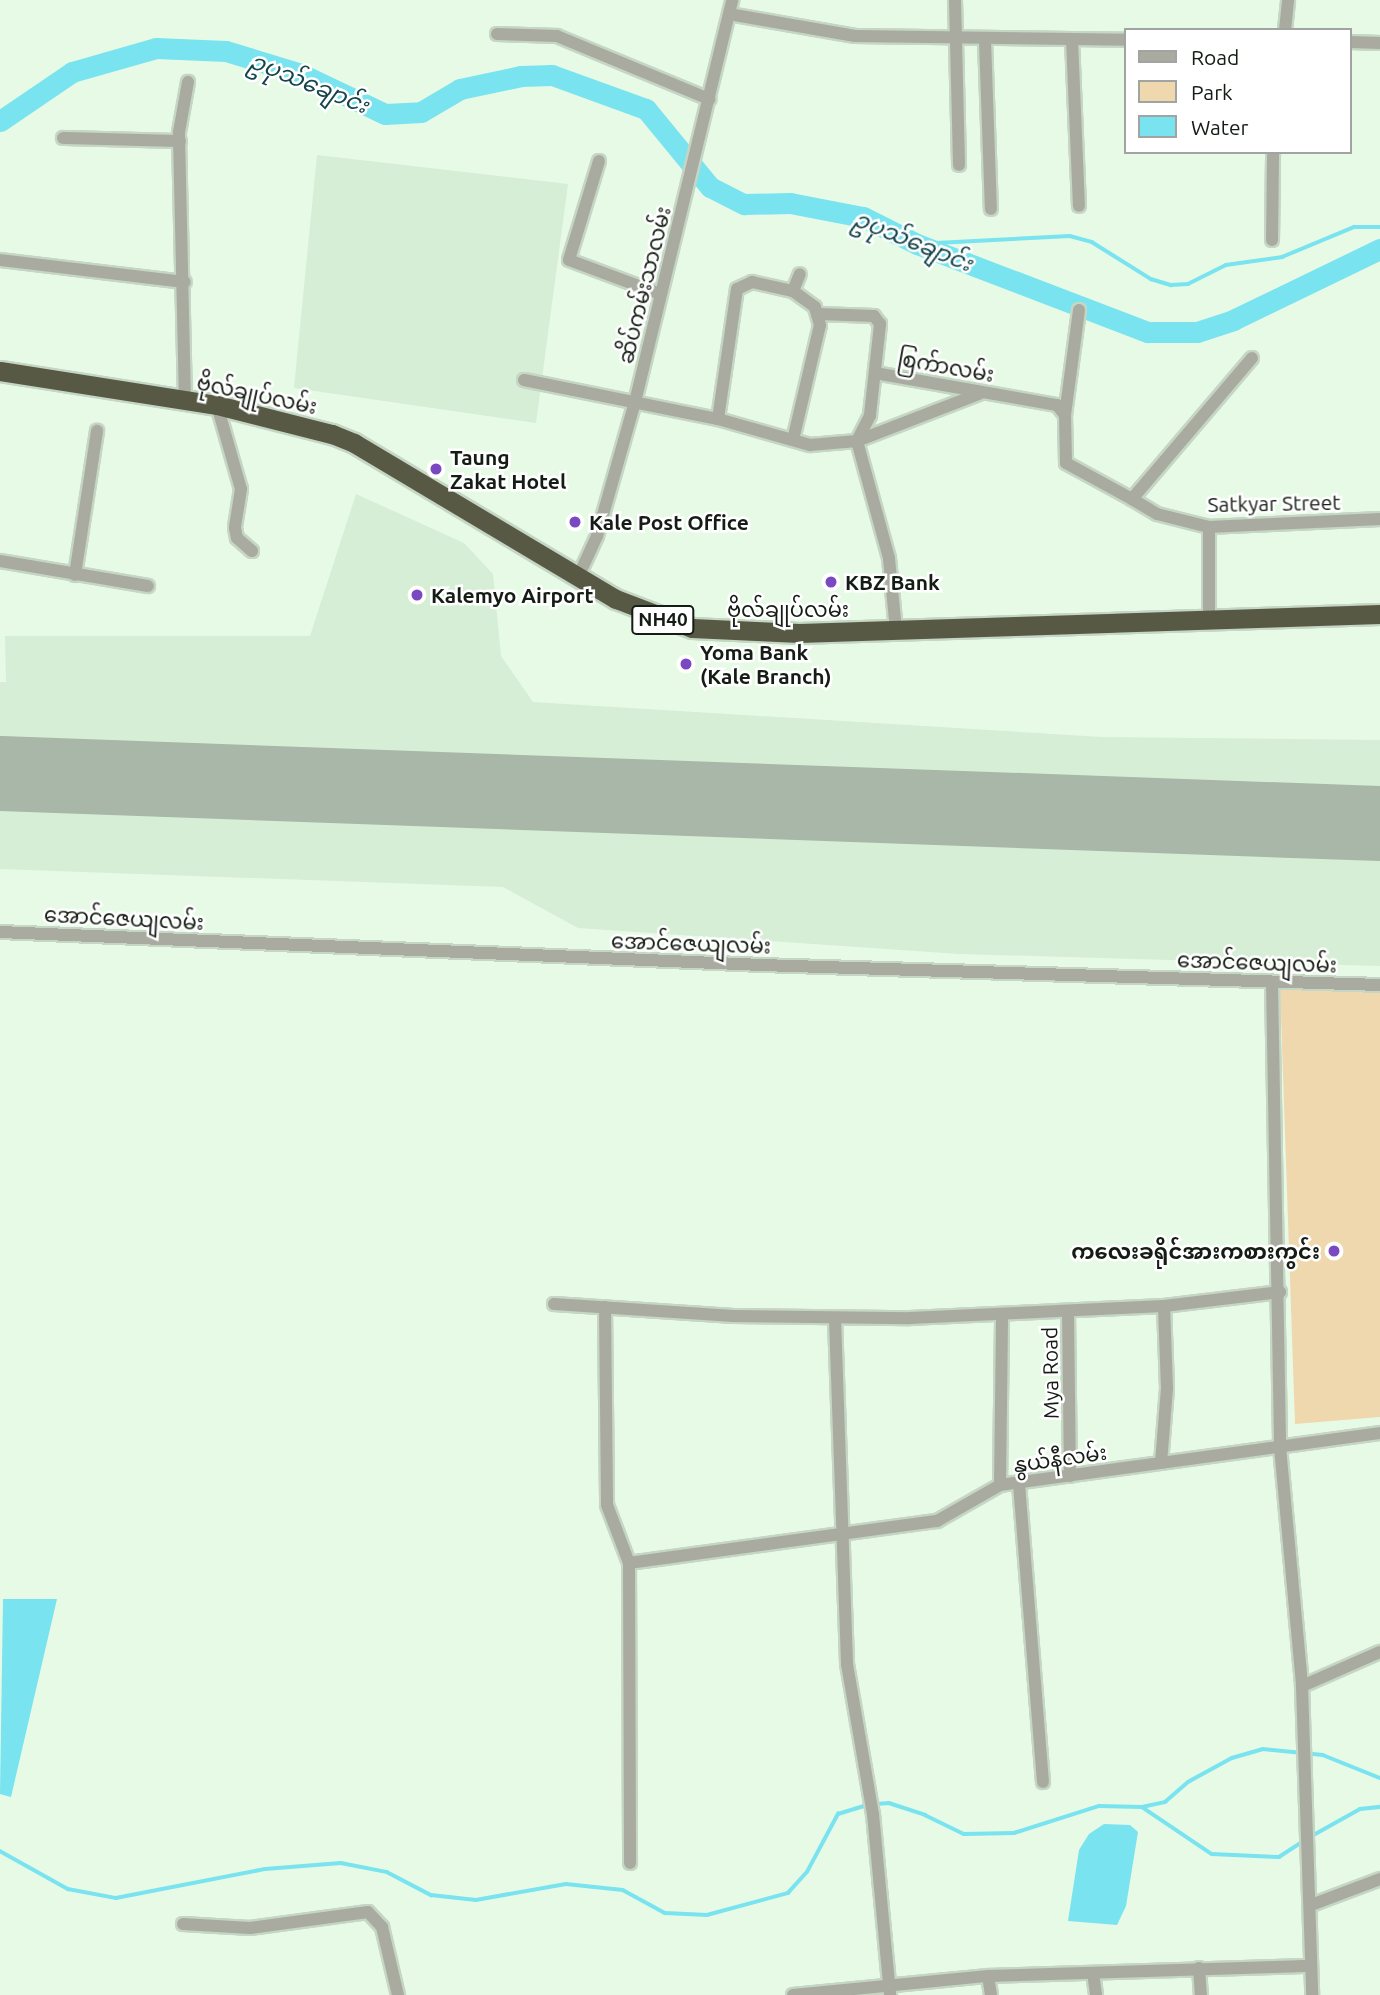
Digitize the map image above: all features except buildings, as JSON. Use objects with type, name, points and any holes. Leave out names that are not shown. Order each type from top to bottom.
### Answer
[{"type":"highway","name":"ဗိုလ်ချုပ်လမ်း","points":[[0,371],[217,405],[297,424],[354,443],[616,599],[692,628],[760,633],[1380,614]]},
{"type":"street","name":"ဆိပ်ကမ်းသာလမ်း","points":[[579,575],[597,536],[635,402],[732,0]]},
{"type":"street","points":[[955,0],[960,165]]},
{"type":"street","points":[[1285,28],[1288,0]]},
{"type":"street","points":[[729,14],[855,36],[957,40],[1124,40]]},
{"type":"street","points":[[497,34],[557,36],[709,99]]},
{"type":"street","points":[[985,40],[991,209]]},
{"type":"street","points":[[1072,40],[1079,206]]},
{"type":"street","points":[[1352,42],[1380,43]]},
{"type":"street","points":[[185,401],[185,282],[180,141],[188,82]]},
{"type":"street","points":[[64,138],[180,141]]},
{"type":"street","points":[[1272,240],[1273,154]]},
{"type":"street","points":[[599,161],[569,260],[660,294]]},
{"type":"street","points":[[0,260],[185,282]]},
{"type":"street","points":[[793,291],[800,274]]},
{"type":"street","points":[[718,419],[737,289],[752,282],[793,291],[819,314],[878,318],[875,373]]},
{"type":"street","points":[[1079,310],[1065,415],[1066,463],[1132,499],[1252,358]]},
{"type":"street","points":[[793,440],[819,314]]},
{"type":"street","name":"စြက်ာလမ်း","points":[[857,441],[870,415],[875,373],[1040,401],[1057,405],[1065,415]]},
{"type":"street","points":[[524,380],[718,419],[810,444],[857,441],[982,393]]},
{"type":"street","points":[[217,405],[241,489],[235,528],[237,538],[252,551]]},
{"type":"street","points":[[75,575],[97,431]]},
{"type":"street","points":[[857,441],[888,558],[896,630]]},
{"type":"street","name":"Satkyar Street","points":[[1132,499],[1157,514],[1209,527],[1380,519]]},
{"type":"street","points":[[1209,527],[1209,618]]},
{"type":"street","points":[[0,561],[148,586]]},
{"type":"street","name":"အောင်ဇေယျလမ်း","points":[[0,932],[1380,985]]},
{"type":"street","points":[[1272,982],[1280,1292],[1280,1447],[1302,1686],[1312,1995]]},
{"type":"street","points":[[554,1304],[835,1319],[1068,1313],[1164,1306],[1280,1292]]},
{"type":"street","points":[[1161,1463],[1167,1388],[1164,1306]]},
{"type":"street","points":[[605,1307],[607,1505],[629,1563],[630,1863]]},
{"type":"street","name":"Mya Road","points":[[1068,1313],[1070,1476]]},
{"type":"street","points":[[1000,1485],[1002,1314]]},
{"type":"street","points":[[835,1319],[839,1531],[847,1664],[873,1814],[889,1990]]},
{"type":"street","name":"နွယ်နီလမ်း","points":[[629,1563],[839,1531],[937,1521],[1000,1485],[1380,1433]]},
{"type":"street","points":[[1019,1484],[1043,1782]]},
{"type":"street","points":[[1302,1686],[1380,1651]]},
{"type":"street","points":[[1311,1905],[1380,1879]]},
{"type":"street","points":[[183,1924],[250,1928],[368,1912],[382,1927],[398,1995]]},
{"type":"street","points":[[793,1995],[889,1990],[988,1976],[1311,1966]]},
{"type":"street","points":[[1199,1968],[1201,1995]]},
{"type":"street","points":[[1093,1973],[1096,1995]]},
{"type":"street","points":[[988,1976],[991,1995]]},
{"type":"shaded area","points":[[317,155],[568,184],[536,423],[294,388]]},
{"type":"shaded area","points":[[356,494],[464,543],[493,574],[501,656],[533,702],[1102,737],[1380,740],[1380,966],[959,954],[578,928],[503,887],[0,869],[0,682],[6,682],[5,636],[310,636]]},
{"type":"green space","name":"ကလေးခရိုင်အားကစားကွင်း","points":[[1280,988],[1380,991],[1380,1417],[1295,1424]]},
{"type":"water","points":[[3,1599],[57,1599],[11,1797],[0,1794]]},
{"type":"water","points":[[1104,1824],[1130,1825],[1138,1832],[1126,1906],[1117,1925],[1068,1921],[1079,1850],[1089,1834]]},
{"type":"waterway","name":"ဥပုသ်ချောင်း","points":[[0,121],[72,72],[156,48],[226,51],[301,74],[385,114],[421,112],[460,89],[521,76],[552,75],[646,109],[710,187],[744,204],[790,203],[863,217],[917,244],[1148,332],[1197,332],[1233,320],[1380,249]]},
{"type":"waterway","points":[[917,244],[1070,236],[1092,242],[1151,279],[1171,285],[1188,284],[1226,265],[1282,257],[1354,227],[1380,227]]},
{"type":"waterway","points":[[1142,1807],[1165,1802],[1188,1782],[1232,1758],[1263,1749],[1323,1755],[1380,1778]]},
{"type":"waterway","points":[[876,1804],[889,1803],[925,1815],[964,1834],[1014,1833],[1099,1806],[1142,1807],[1212,1854],[1279,1857],[1304,1841]]},
{"type":"waterway","points":[[0,1851],[68,1889],[116,1898],[265,1869],[341,1863],[387,1872],[431,1895],[476,1900],[566,1884],[623,1890],[665,1913],[707,1915],[788,1893],[807,1872],[838,1814],[868,1805]]},
{"type":"waterway","points":[[1310,1837],[1360,1809],[1380,1807]]},
{"type":"runway","points":[[0,773],[1380,823]]},
{"type":"place","name":"Taung Zakat Hotel","points":[[436,469]]},
{"type":"place","name":"Kale Post Office","points":[[575,522]]},
{"type":"place","name":"KBZ Bank","points":[[831,582]]},
{"type":"place","name":"Kalemyo Airport","points":[[417,595]]},
{"type":"place","name":"Yoma Bank (Kale Branch)","points":[[686,664]]},
{"type":"place","name":"ကလေးခရိုင်အားကစားကွင်း","points":[[1334,1251]]}]
